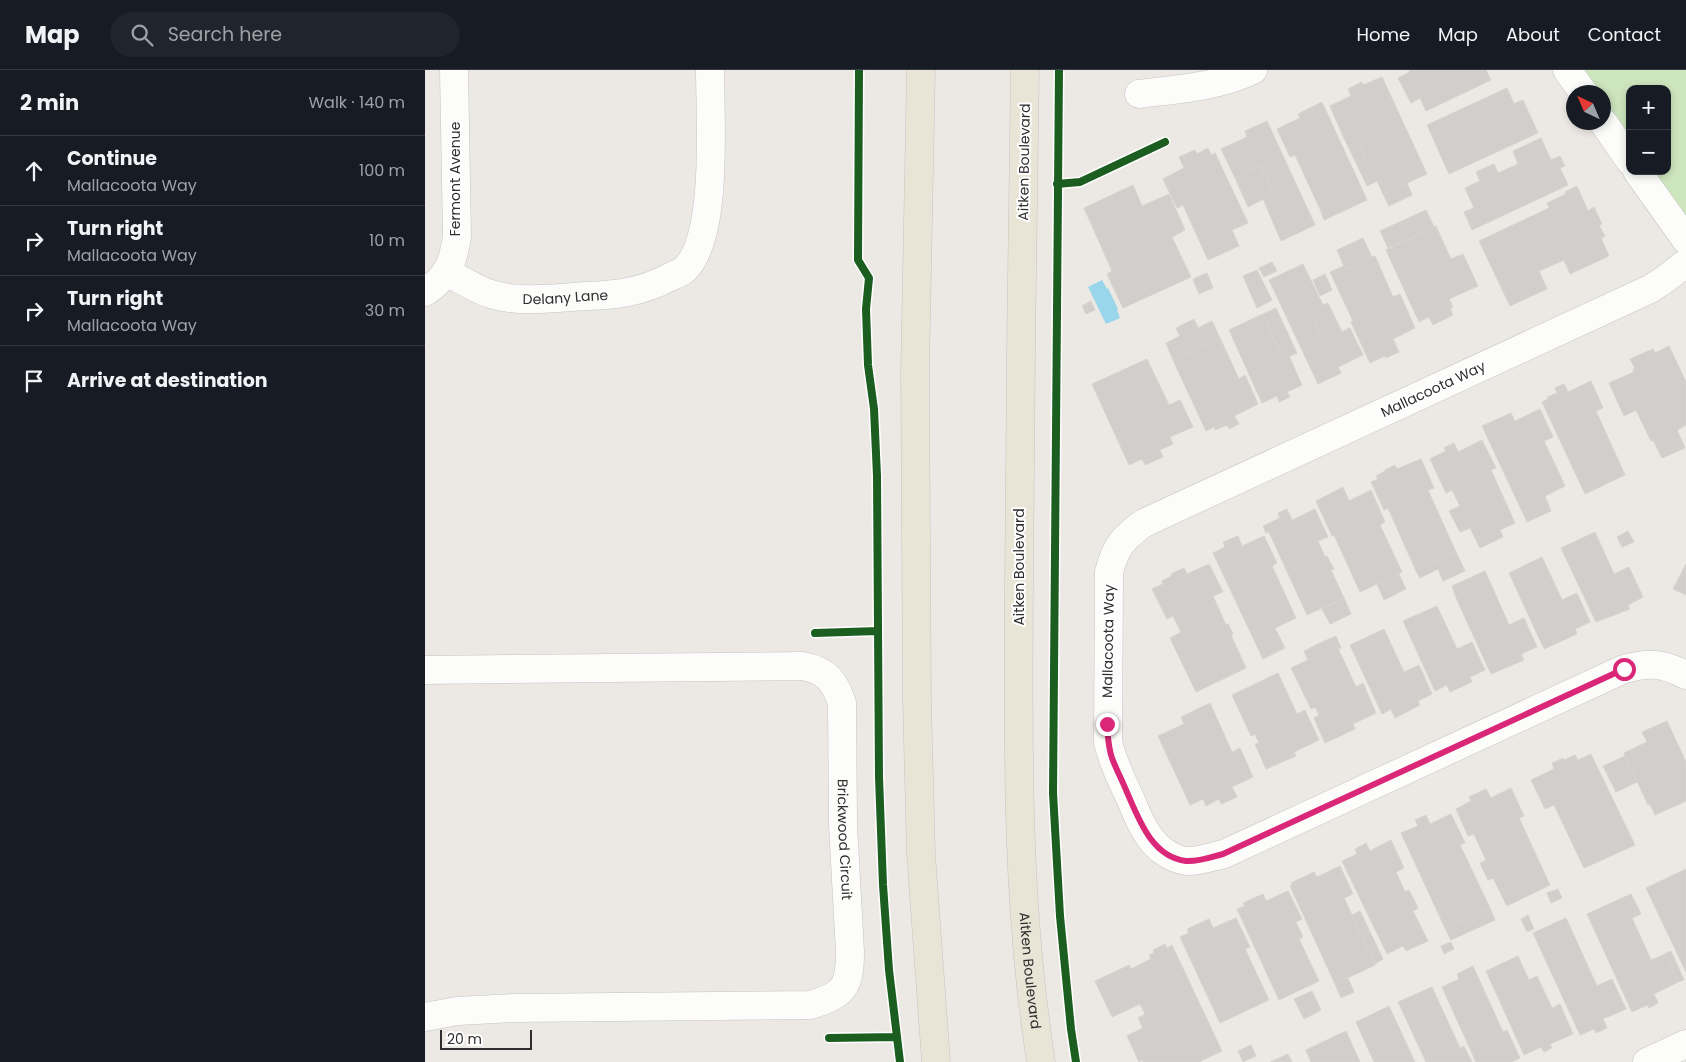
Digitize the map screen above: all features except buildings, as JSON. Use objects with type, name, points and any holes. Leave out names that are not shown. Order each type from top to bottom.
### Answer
[{"type":"main road","points":[[921,70],[915,372],[917,702],[921,854],[936,1062]]},
{"type":"main road","name":"Aitken Boulevard","points":[[1025,70],[1018,705],[1020,849],[1034,1018],[1041,1062]]},
{"type":"street","name":"Fermont Avenue","points":[[436,283],[454,257],[457,236],[454,70]]},
{"type":"street","name":"Delany Lane","points":[[436,283],[507,298],[617,295],[653,287],[683,270],[696,254],[706,216],[711,184],[710,70]]},
{"type":"street","points":[[912,70],[920,109]]},
{"type":"street","points":[[1139,94],[1214,84],[1242,76],[1253,70]]},
{"type":"street","points":[[1567,70],[1578,85]]},
{"type":"street","points":[[1609,130],[1626,155]]},
{"type":"street","points":[[1640,175],[1686,240]]},
{"type":"street","name":"Mallacoota Way","points":[[1686,263],[1651,289],[1144,523],[1132,532],[1121,543],[1114,555],[1109,572],[1108,742],[1112,759],[1141,824],[1151,839],[1160,849],[1170,855],[1185,861],[1202,860],[1223,854],[1624,669],[1653,663],[1670,667],[1686,675]]},
{"type":"street","name":"Brickwood Circuit","points":[[425,670],[803,666],[815,668],[827,675],[837,687],[842,703],[843,826],[850,973],[839,993],[827,1000],[810,1005],[515,1008],[457,1011],[425,1017]]},
{"type":"street","points":[[1647,1062],[1686,1044]]},
{"type":"green space","points":[[1580,70],[1686,70],[1686,221],[1654,175],[1671,175],[1671,85],[1626,85],[1626,135],[1611,114],[1611,85],[1591,85]]},
{"type":"water","points":[[1102,280],[1118,309],[1120,318],[1106,324],[1088,287]]},
{"type":"cycle path","points":[[859,70],[858,260],[869,278],[866,309],[868,365],[874,409],[877,476],[879,777],[883,885],[889,970],[900,1062]]},
{"type":"cycle path","points":[[1059,70],[1053,793],[1060,916],[1076,1062]]},
{"type":"cycle path","points":[[1057,184],[1080,182],[1165,142]]},
{"type":"cycle path","points":[[815,633],[878,631]]},
{"type":"cycle path","points":[[829,1038],[897,1037]]},
{"type":"route","points":[[1107,724],[1108,742],[1112,759],[1141,824],[1151,839],[1160,849],[1170,855],[1185,861],[1202,860],[1223,854],[1624,669]]}]
